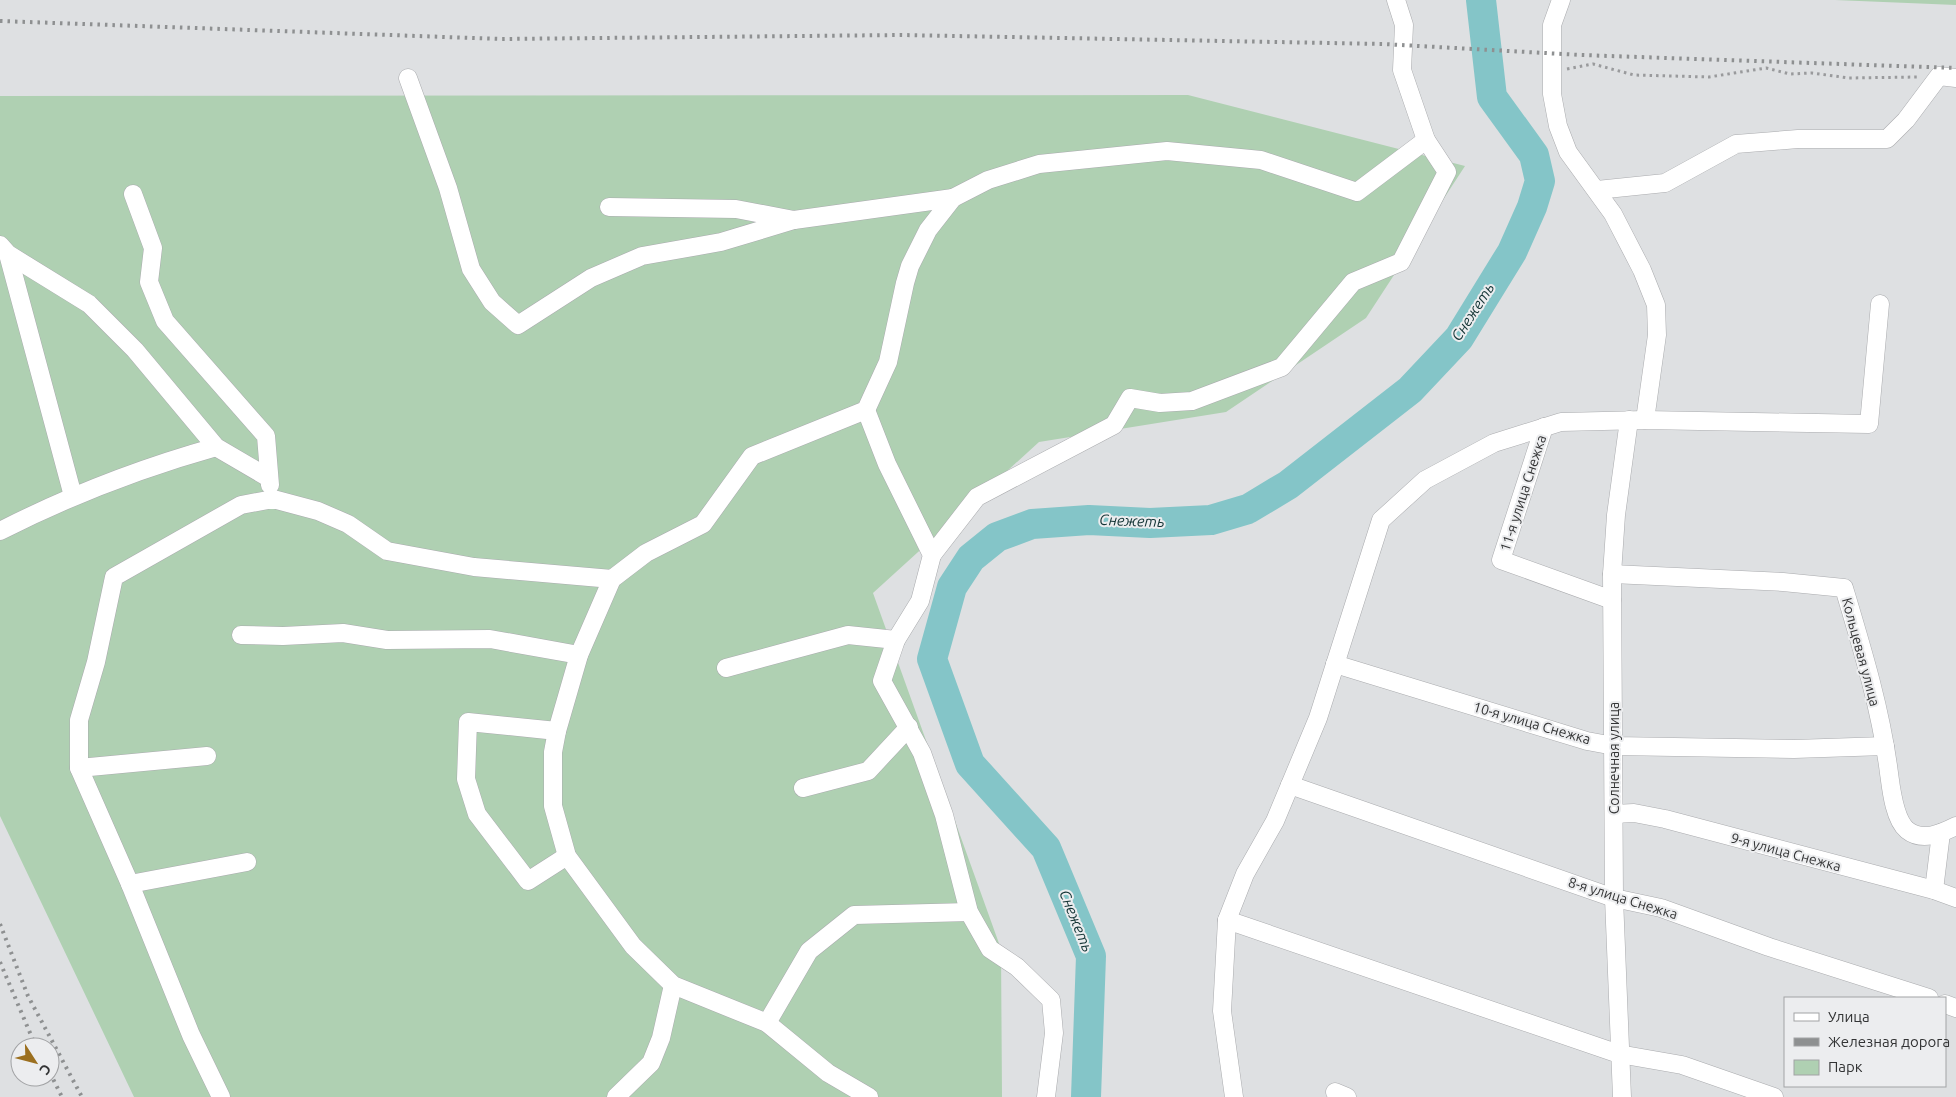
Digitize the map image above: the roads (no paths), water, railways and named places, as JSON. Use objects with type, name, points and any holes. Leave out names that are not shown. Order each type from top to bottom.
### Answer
[{"type":"street","points":[[1046,1097],[1054,1033],[1051,1000],[1017,966],[990,949],[969,912],[944,815],[922,753],[882,680],[896,640],[920,601],[932,555],[977,497],[1114,424],[1130,398],[1160,403],[1192,401],[1282,367],[1353,282],[1401,262],[1447,172],[1426,140],[1402,70],[1404,25],[1396,0]]},
{"type":"street","name":"Солнечная улица","points":[[1561,0],[1552,25],[1552,72],[1558,126],[1568,152],[1613,214],[1634,254],[1656,305],[1657,335],[1616,515],[1612,574],[1614,898],[1618,1054],[1622,1097]]},
{"type":"street","points":[[1597,190],[1665,183],[1736,144],[1798,139],[1886,139],[1948,77]]},
{"type":"street","points":[[408,78],[448,188],[471,269],[492,302],[518,325],[591,278],[642,256],[721,242],[794,220],[953,198],[988,180],[1039,164],[1167,151],[1261,160],[1357,192],[1426,140]]},
{"type":"street","points":[[133,194],[153,248],[149,282],[165,321],[266,436],[269,478],[273,499]]},
{"type":"street","points":[[869,1097],[828,1073],[767,1023],[673,985],[633,946],[567,856],[553,806],[554,752],[557,731],[579,655],[612,578],[646,553],[703,524],[752,456],[866,410],[888,362],[910,266],[928,230],[953,198]]},
{"type":"street","points":[[610,207],[736,209],[794,220]]},
{"type":"street","points":[[4,250],[89,304],[135,350],[216,447],[269,478]]},
{"type":"street","points":[[4,250],[73,496]]},
{"type":"street","points":[[1234,1097],[1222,1011],[1227,920],[1245,874],[1275,821],[1318,718],[1381,520],[1425,480],[1494,443],[1561,422],[1637,420],[1869,424],[1880,304]]},
{"type":"street","points":[[866,410],[887,464],[932,555]]},
{"type":"street","name":"11-я улица Снежка","points":[[1544,427],[1501,560],[1612,600]]},
{"type":"street","points":[[0,531],[73,496],[157,463],[216,447]]},
{"type":"street","points":[[220,1097],[191,1035],[130,884],[79,768],[79,720],[96,662],[114,577],[241,505],[273,499],[318,511],[348,524],[387,551],[474,567],[612,578]]},
{"type":"street","name":"Кольцевая улица","points":[[1612,574],[1783,582],[1844,588],[1862,648],[1886,746],[1892,802],[1906,829],[1921,837],[1949,830]]},
{"type":"street","points":[[240,635],[283,636],[343,633],[387,640],[490,638],[579,655]]},
{"type":"street","points":[[726,668],[848,635],[896,640]]},
{"type":"street","name":"10-я улица Снежка","points":[[1334,664],[1587,741],[1614,746],[1794,749],[1886,746]]},
{"type":"street","points":[[557,731],[468,722],[466,779],[477,814],[528,881],[567,856]]},
{"type":"street","points":[[803,788],[868,771],[909,728]]},
{"type":"street","points":[[79,768],[207,756]]},
{"type":"street","name":"8-я улица Снежка","points":[[1290,785],[1614,898],[1660,908],[1769,947],[1927,997]]},
{"type":"street","name":"9-я улица Снежка","points":[[1614,814],[1634,813],[1665,819],[1934,890],[1956,898]]},
{"type":"street","points":[[1934,890],[1949,830]]},
{"type":"street","points":[[130,884],[247,862]]},
{"type":"street","points":[[767,1023],[810,951],[854,915],[969,912]]},
{"type":"street","points":[[1227,920],[1618,1054],[1682,1065],[1774,1097]]},
{"type":"street","points":[[616,1097],[651,1063],[661,1038],[673,985]]},
{"type":"waterway","name":"Снежеть","points":[[1086,1097],[1091,956],[1046,848],[970,764],[932,659],[952,587],[971,558],[997,537],[1032,524],[1089,520],[1150,523],[1211,520],[1248,509],[1288,485],[1410,390],[1459,338],[1512,252],[1532,207],[1540,181],[1534,155],[1492,97],[1481,0]]},
{"type":"railway","points":[[0,21],[501,39],[902,35],[1383,44],[1581,55],[1956,68]]},
{"type":"railway","points":[[0,924],[28,996],[82,1097]]},
{"type":"railway","points":[[0,962],[32,1037]]},
{"type":"railway","points":[[57,1087],[62,1097]]}]
